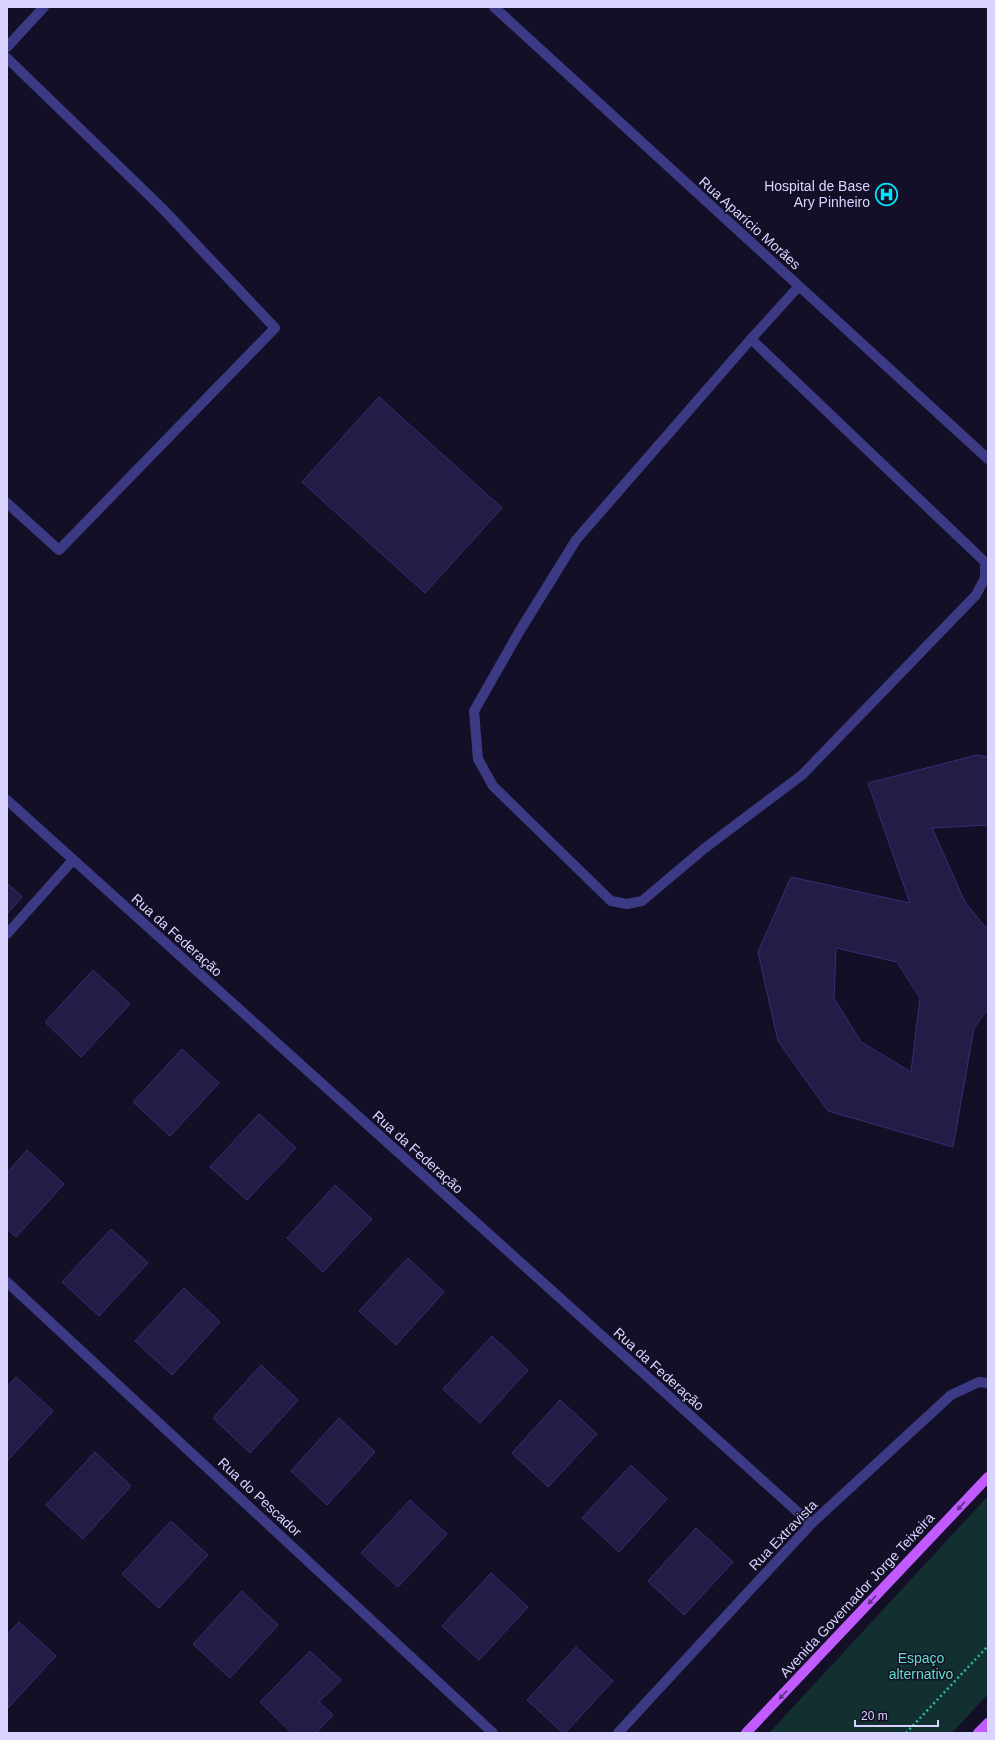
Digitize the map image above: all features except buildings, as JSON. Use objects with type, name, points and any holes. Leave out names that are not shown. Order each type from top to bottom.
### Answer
[{"type":"main road","name":"Avenida Governador Jorge Teixeira","points":[[746,1733],[988,1477]]},
{"type":"main road","points":[[978,1733],[988,1723]]},
{"type":"street","points":[[7,47],[44,7]]},
{"type":"street","name":"Rua Aparício Morães","points":[[494,7],[988,459]]},
{"type":"street","points":[[7,58],[162,208],[275,328],[59,550],[7,503]]},
{"type":"street","points":[[751,339],[985,562],[985,578],[976,594],[802,775],[705,848],[642,901],[627,904],[611,901],[493,786],[478,759],[474,711],[519,632],[576,540],[751,339],[799,286]]},
{"type":"street","name":"Rua da Federação","points":[[7,800],[811,1524]]},
{"type":"street","points":[[7,934],[73,860]]},
{"type":"street","name":"Rua do Pescador","points":[[7,1282],[493,1733]]},
{"type":"street","name":"Rua Extravista","points":[[618,1733],[811,1524],[951,1395],[979,1382],[988,1382]]},
{"type":"path","points":[[906,1733],[988,1646]]},
{"type":"green space","name":"Espaço alternativo","points":[[988,1496],[988,1694],[952,1733],[769,1733]]},
{"type":"place","name":"Hospital de Base Ary Pinheiro","points":[[886,194]]}]
